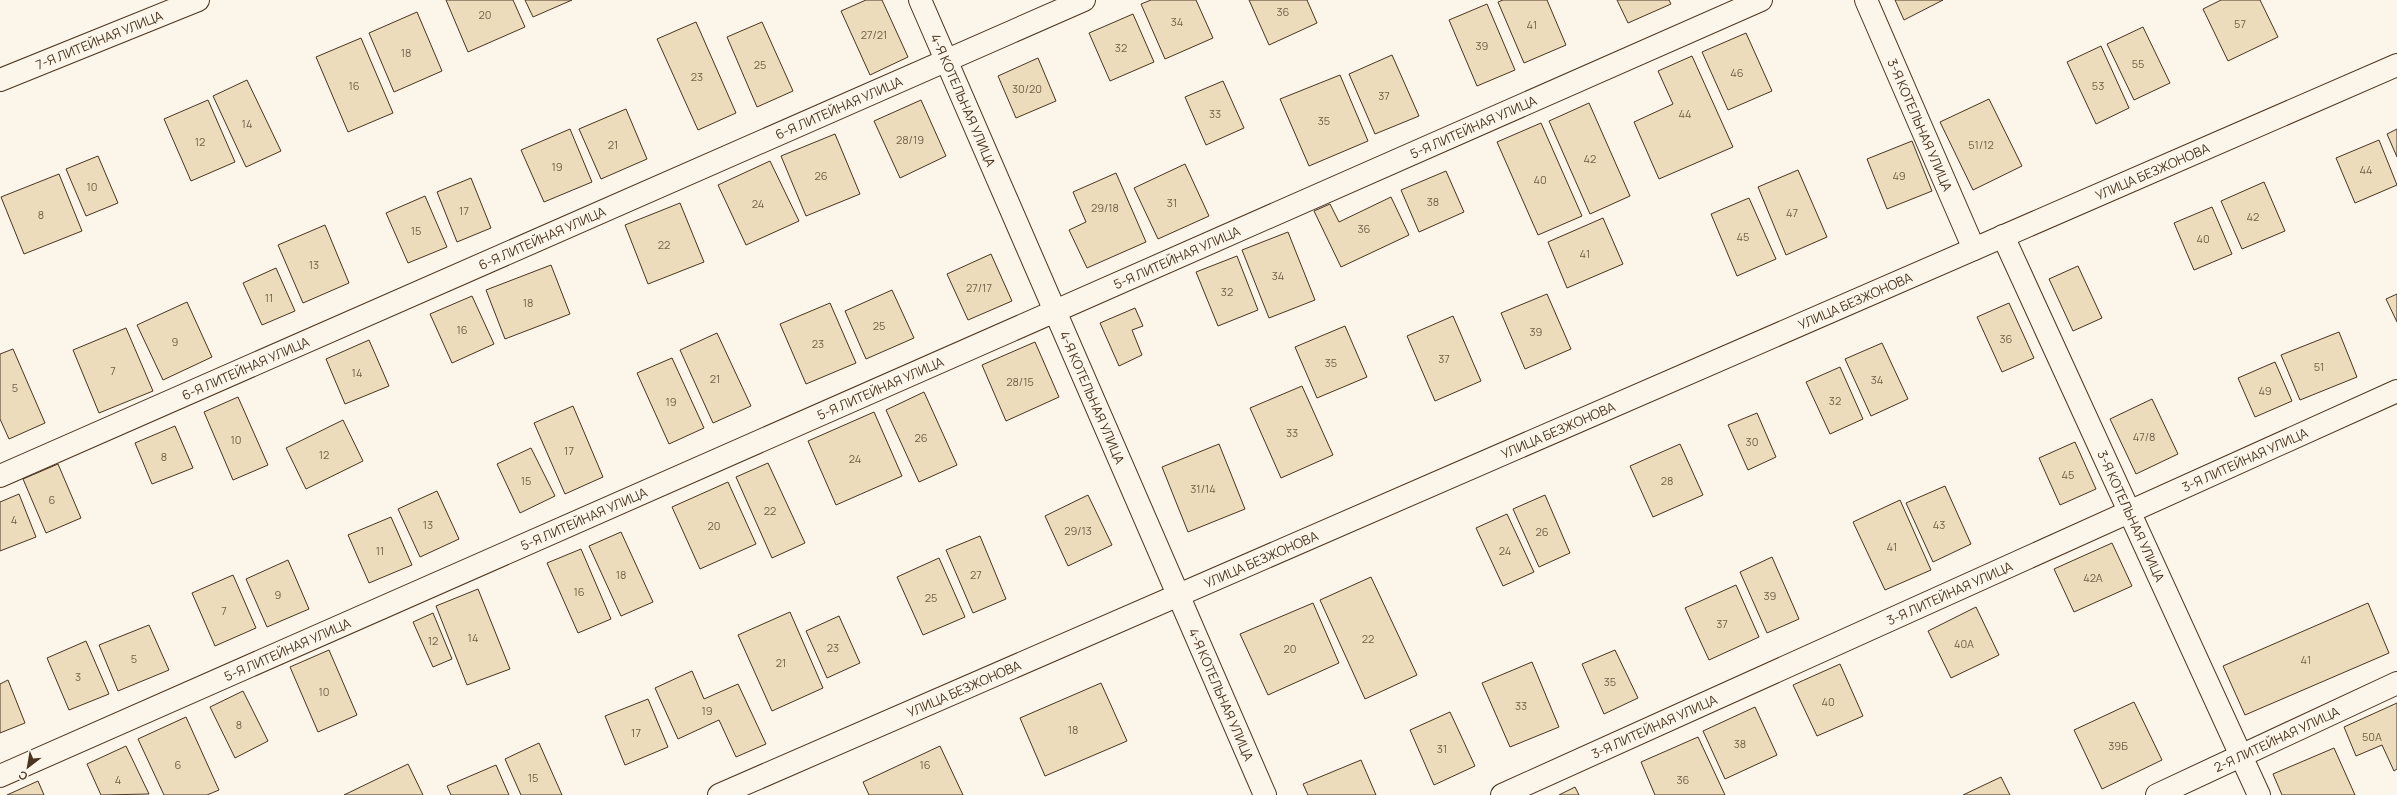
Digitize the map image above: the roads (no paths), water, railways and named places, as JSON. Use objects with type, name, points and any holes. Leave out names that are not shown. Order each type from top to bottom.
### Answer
[{"type":"street","name":"7-Я ЛИТЕЙНАЯ УЛИЦА","points":[[0,80],[198,0]]},
{"type":"street","name":"4-Я КОТЕЛЬНАЯ УЛИЦА","points":[[920,0],[945,61],[1265,795]]},
{"type":"street","name":"6-Я ЛИТЕЙНАЯ УЛИЦА","points":[[0,476],[1084,0]]},
{"type":"street","name":"5-Я ЛИТЕЙНАЯ УЛИЦА","points":[[0,776],[1760,0]]},
{"type":"street","name":"3-Я КОТЕЛЬНАЯ УЛИЦА","points":[[1866,0],[1974,249]]},
{"type":"street","name":"УЛИЦА БЕЗЖОНОВА","points":[[719,795],[2397,64]]},
{"type":"street","name":"3-Я КОТЕЛЬНАЯ УЛИЦА","points":[[2003,236],[2259,795]]},
{"type":"street","name":"3-Я ЛИТЕЙНАЯ УЛИЦА","points":[[1502,795],[2397,391]]},
{"type":"street","name":"2-Я ЛИТЕЙНАЯ УЛИЦА","points":[[2157,795],[2397,683]]}]
